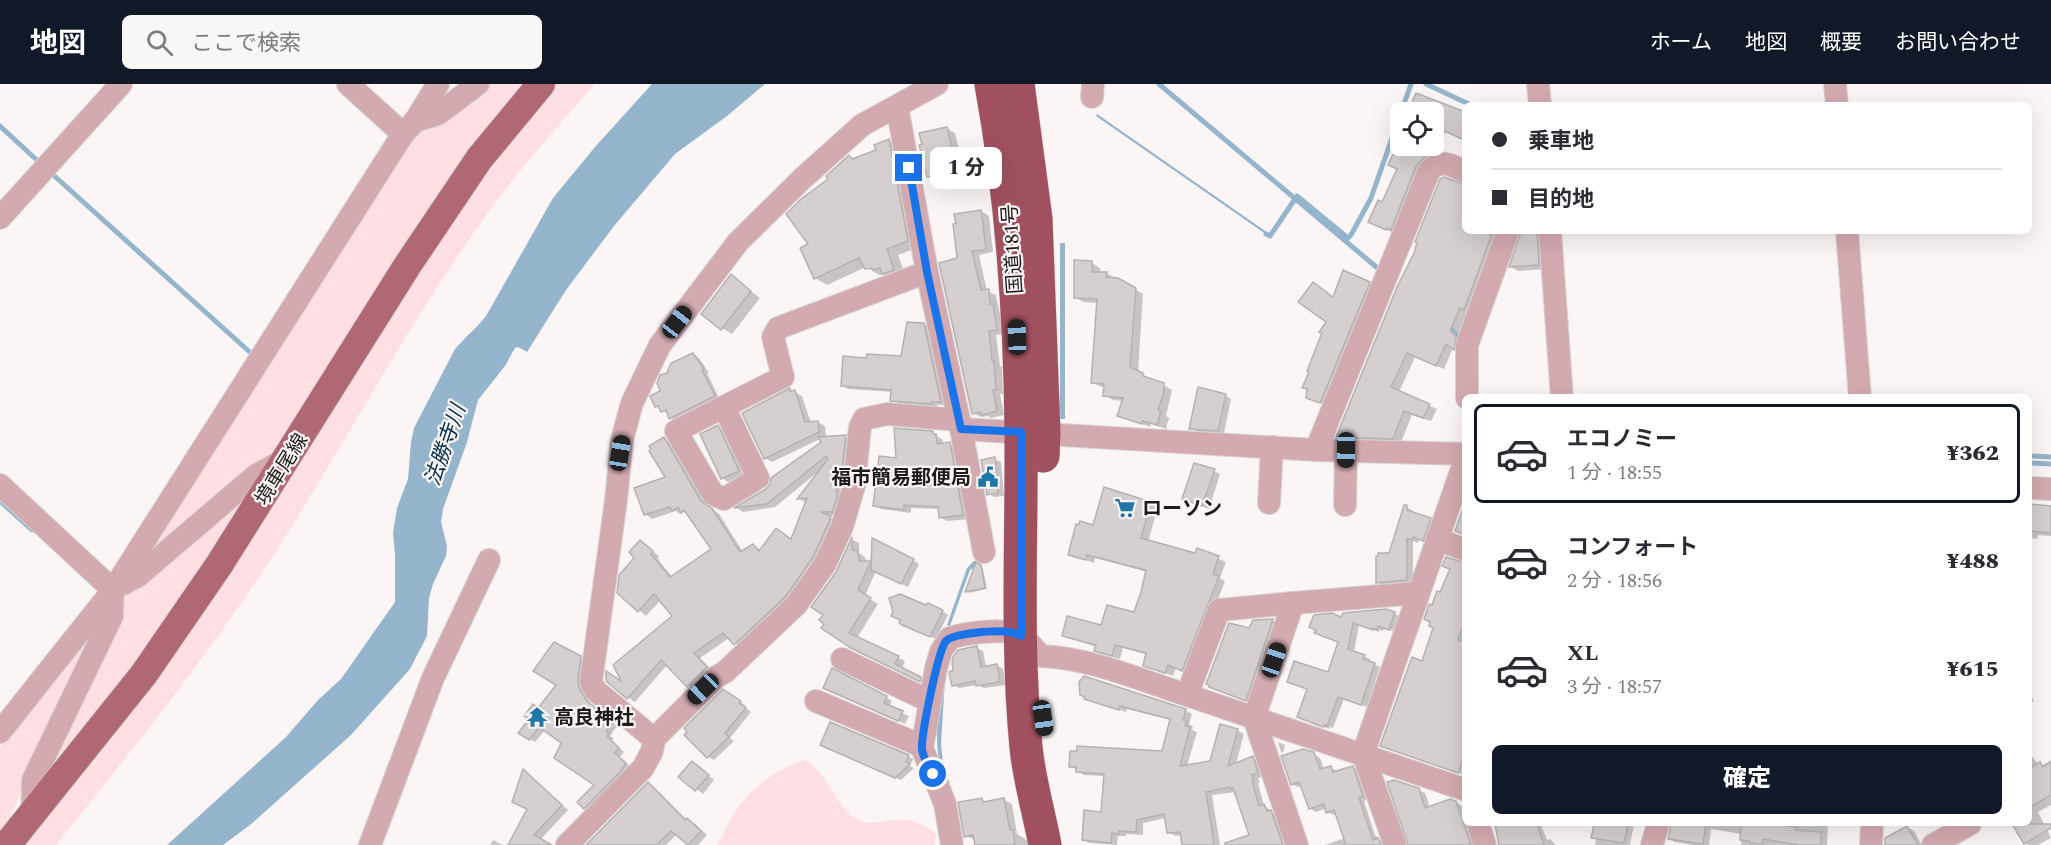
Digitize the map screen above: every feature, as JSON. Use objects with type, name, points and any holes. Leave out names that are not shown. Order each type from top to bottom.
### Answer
[{"type":"highway","name":"国道181号","points":[[991,84],[1003,148],[1032,432]]},
{"type":"highway","name":"国道181号","points":[[1018,84],[1036,219],[1032,432],[1037,568],[1031,646],[1052,788],[1064,845]]},
{"type":"highway","name":"国道181号","points":[[1031,646],[1020,662],[1026,749],[1045,845]]},
{"type":"main road","name":"境車尾線","points":[[8,845],[144,674],[219,565],[407,266],[479,159],[541,84]]},
{"type":"street","points":[[0,218],[121,84]]},
{"type":"street","points":[[348,84],[409,127]]},
{"type":"street","points":[[0,732],[113,590],[438,84]]},
{"type":"street","points":[[409,127],[438,114],[478,84]]},
{"type":"street","points":[[654,739],[595,690],[591,681],[616,500],[618,467],[632,402],[660,345],[738,242],[802,178],[862,125],[938,84]]},
{"type":"street","points":[[1538,84],[1540,102]]},
{"type":"street","points":[[1835,84],[1837,102]]},
{"type":"street","points":[[897,106],[927,272],[960,424],[984,552]]},
{"type":"street","points":[[1316,450],[1429,171],[1437,163],[1444,162],[1462,170]]},
{"type":"street","points":[[1467,394],[1467,345],[1507,234]]},
{"type":"street","points":[[1550,234],[1562,394]]},
{"type":"street","points":[[1847,234],[1860,394]]},
{"type":"street","points":[[724,407],[783,377],[773,337],[778,328],[927,272]]},
{"type":"street","points":[[567,845],[643,768],[652,751],[654,739],[716,677],[725,672],[796,605],[825,564],[842,526],[854,486],[860,427],[864,419],[887,414],[1078,437],[1316,450],[1462,455]]},
{"type":"street","points":[[1269,503],[1272,447]]},
{"type":"street","points":[[1345,505],[1346,450]]},
{"type":"street","points":[[113,590],[138,576],[255,476],[287,459]]},
{"type":"street","points":[[1395,845],[1363,754],[1462,467]]},
{"type":"street","points":[[0,485],[113,590],[112,616],[33,780],[32,814]]},
{"type":"street","points":[[2032,488],[2051,489]]},
{"type":"street","points":[[1437,539],[1462,548]]},
{"type":"street","points":[[369,845],[433,678],[489,560]]},
{"type":"street","points":[[1187,695],[1219,610],[1418,593]]},
{"type":"street","points":[[1293,603],[1254,718],[1297,845]]},
{"type":"street","points":[[952,845],[945,804],[922,746],[929,701],[941,651],[950,638],[999,631],[1012,632],[1031,646],[1187,695],[1462,789]]},
{"type":"street","points":[[842,659],[929,701]]},
{"type":"street","points":[[816,701],[922,746]]},
{"type":"street","points":[[1479,826],[1485,845]]},
{"type":"street","points":[[1652,845],[1657,826]]},
{"type":"street","points":[[1871,845],[1872,826]]},
{"type":"street","points":[[1933,845],[1966,826]]},
{"type":"shaded area","points":[[484,84],[523,84],[467,154],[281,448],[136,571],[413,132]]},
{"type":"shaded area","points":[[555,84],[595,84],[513,180],[458,255],[248,594],[141,739],[56,845],[24,845],[204,609],[269,513],[388,319],[484,171]]},
{"type":"shaded area","points":[[260,482],[122,681],[44,781],[130,589]]},
{"type":"shaded area","points":[[104,612],[7,823],[0,836],[0,747]]},
{"type":"shaded area","points":[[804,760],[826,780],[849,814],[870,823],[899,820],[916,822],[936,834],[934,845],[716,845],[739,806],[755,789],[783,769]]},
{"type":"water","name":"法勝寺川","points":[[652,84],[765,84],[727,116],[675,154],[614,226],[566,290],[527,352],[518,347],[515,348],[505,366],[478,400],[467,442],[443,509],[441,522],[447,546],[446,556],[429,598],[427,636],[410,669],[351,735],[250,825],[223,845],[167,845],[286,737],[318,700],[341,679],[395,602],[393,533],[397,508],[408,479],[414,428],[455,349],[486,316],[553,198]]},
{"type":"water","points":[[1097,114],[1271,235],[1270,237],[1096,116]]},
{"type":"water","points":[[1060,243],[1065,243],[1065,419],[1060,419]]},
{"type":"water","points":[[980,559],[981,563],[970,570],[950,626],[947,625],[967,568]]},
{"type":"water","points":[[942,679],[945,679],[941,744],[943,763],[954,796],[959,845],[944,788],[937,745]]},
{"type":"building","points":[[1416,93],[1439,102],[1412,102]]},
{"type":"building","points":[[1444,104],[1462,111],[1462,139],[1444,131]]},
{"type":"building","points":[[947,127],[955,161],[974,158],[978,180],[958,184],[955,172],[927,177],[919,145],[922,144],[919,133]]},
{"type":"building","points":[[889,139],[908,241],[887,249],[894,270],[882,274],[880,268],[865,269],[859,258],[814,279],[800,248],[808,244],[786,214],[801,199],[828,179],[826,176],[849,155],[852,159],[876,150],[874,145]]},
{"type":"building","points":[[1392,156],[1426,156],[1416,166],[1391,230],[1368,222],[1378,200],[1382,202],[1397,169],[1388,165]]},
{"type":"building","points":[[1444,177],[1462,184],[1462,234],[1492,234],[1464,310],[1460,308],[1450,331],[1456,336],[1454,350],[1446,344],[1436,366],[1407,353],[1391,387],[1430,404],[1423,418],[1404,411],[1393,439],[1336,437],[1397,287],[1414,253],[1417,243],[1415,242],[1440,179]]},
{"type":"building","points":[[981,210],[986,248],[972,251],[981,290],[989,289],[990,304],[993,304],[997,330],[989,331],[992,361],[994,361],[996,390],[993,390],[997,411],[982,415],[981,412],[972,414],[939,263],[957,258],[954,214]]},
{"type":"building","points":[[1520,234],[1537,234],[1539,265],[1509,267]]},
{"type":"building","points":[[1074,260],[1092,261],[1092,272],[1107,272],[1106,277],[1118,278],[1136,288],[1130,367],[1143,373],[1143,376],[1164,383],[1157,425],[1143,421],[1142,424],[1117,416],[1123,398],[1103,396],[1104,384],[1091,383],[1097,299],[1074,298]]},
{"type":"building","points":[[1343,270],[1370,282],[1320,403],[1306,398],[1307,389],[1302,388],[1322,333],[1319,332],[1326,322],[1298,302],[1313,282],[1333,297]]},
{"type":"building","points":[[731,274],[751,291],[721,330],[701,314]]},
{"type":"building","points":[[907,322],[924,323],[941,402],[931,402],[931,404],[890,401],[891,390],[841,386],[843,356],[866,358],[867,354],[901,356]]},
{"type":"building","points":[[693,353],[704,369],[702,370],[715,396],[669,419],[666,410],[661,412],[658,406],[655,407],[650,396],[660,391],[657,383],[660,375],[667,373],[671,363]]},
{"type":"building","points":[[1198,387],[1226,394],[1218,431],[1189,429]]},
{"type":"building","points":[[790,388],[790,391],[795,390],[805,422],[818,421],[819,432],[764,459],[742,413]]},
{"type":"building","points":[[718,425],[739,471],[721,479],[700,434]]},
{"type":"building","points":[[894,428],[933,431],[933,434],[936,434],[937,444],[950,442],[963,515],[939,518],[938,507],[904,505],[904,510],[873,506],[879,456],[896,458]]},
{"type":"building","points":[[846,435],[842,467],[835,468],[837,497],[832,512],[821,512],[831,516],[829,522],[813,557],[786,596],[734,645],[723,633],[694,653],[707,667],[687,687],[661,660],[627,699],[606,681],[606,671],[621,681],[613,665],[672,616],[654,594],[638,612],[617,593],[619,575],[634,558],[629,552],[640,540],[653,551],[651,554],[670,577],[711,549],[684,510],[681,513],[678,507],[672,511],[670,507],[644,515],[634,488],[665,477],[649,451],[651,449],[649,446],[664,437],[701,501],[712,508],[740,552],[753,544],[759,551],[776,528],[791,539],[807,498],[797,499],[828,459],[826,456],[767,504],[734,508],[766,489],[771,478],[821,442],[818,437]]},
{"type":"building","points":[[995,457],[998,493],[987,495],[981,460]]},
{"type":"building","points":[[1194,463],[1215,469],[1202,506],[1182,499]]},
{"type":"building","points":[[1104,487],[1151,502],[1141,538],[1195,553],[1197,548],[1219,556],[1213,574],[1219,576],[1182,671],[1168,665],[1165,673],[1143,666],[1146,653],[1115,645],[1112,656],[1094,651],[1096,645],[1062,636],[1067,616],[1101,625],[1107,605],[1134,612],[1141,592],[1146,570],[1087,555],[1086,560],[1068,555],[1076,524],[1078,525],[1080,521],[1093,525]]},
{"type":"building","points":[[2032,504],[2051,506],[2051,533],[2032,531]]},
{"type":"building","points":[[1404,505],[1407,505],[1407,510],[1431,518],[1423,541],[1413,537],[1412,540],[1407,538],[1407,580],[1376,583],[1376,556],[1378,553],[1389,553]]},
{"type":"building","points":[[1462,511],[1462,534],[1455,531]]},
{"type":"building","points":[[852,537],[852,550],[858,551],[859,561],[871,561],[858,590],[871,598],[849,633],[899,656],[895,664],[921,677],[920,682],[851,648],[821,628],[824,624],[819,620],[823,615],[811,607],[836,572]]},
{"type":"building","points":[[872,538],[914,559],[901,584],[871,570]]},
{"type":"building","points":[[1446,557],[1462,562],[1462,629],[1458,640],[1462,642],[1462,761],[1458,773],[1380,746],[1412,657],[1422,661],[1433,628],[1429,626],[1430,622],[1424,619],[1429,604],[1432,605],[1437,591],[1440,592],[1450,569],[1442,566]]},
{"type":"building","points":[[976,562],[981,565],[985,588],[965,592]]},
{"type":"building","points":[[900,594],[943,610],[930,637],[902,625],[899,623],[900,620],[891,616],[893,612],[889,598]]},
{"type":"building","points":[[1386,609],[1395,612],[1389,630],[1378,626],[1373,630],[1353,623],[1348,649],[1365,655],[1363,659],[1375,663],[1361,705],[1338,697],[1327,726],[1323,727],[1297,717],[1307,689],[1287,682],[1294,661],[1328,672],[1338,642],[1314,633],[1316,630],[1309,627],[1314,615],[1332,613],[1341,617],[1343,613]]},
{"type":"building","points":[[1273,619],[1246,701],[1209,687],[1206,684],[1229,623],[1249,628],[1253,620]]},
{"type":"building","points":[[554,642],[581,656],[579,688],[586,700],[612,722],[606,731],[609,734],[607,736],[619,748],[615,753],[626,763],[584,809],[577,802],[594,785],[554,758],[561,743],[539,727],[529,740],[518,733],[529,719],[524,716],[533,704],[538,708],[556,685],[533,671]]},
{"type":"building","points":[[977,646],[981,667],[997,664],[1000,682],[976,686],[975,681],[952,686],[949,672],[953,670],[953,657],[958,650]]},
{"type":"building","points":[[832,668],[887,696],[884,703],[903,711],[898,721],[823,688]]},
{"type":"building","points":[[1084,676],[1186,709],[1183,720],[1187,721],[1185,726],[1190,727],[1180,766],[1210,761],[1220,724],[1238,729],[1228,766],[1253,756],[1258,773],[1252,775],[1254,779],[1252,780],[1259,806],[1264,804],[1267,811],[1271,810],[1283,845],[1225,845],[1225,843],[1249,835],[1233,788],[1230,789],[1230,787],[1206,792],[1214,845],[1182,845],[1180,832],[1167,833],[1164,814],[1137,820],[1136,832],[1112,833],[1111,843],[1082,840],[1084,810],[1101,812],[1104,774],[1076,772],[1076,767],[1069,767],[1070,751],[1077,751],[1077,746],[1162,751],[1170,719],[1120,706],[1119,710],[1084,699],[1085,697],[1080,695],[1079,682]]},
{"type":"building","points":[[723,689],[741,701],[739,703],[746,708],[725,733],[729,737],[707,758],[684,735],[687,732],[684,728]]},
{"type":"building","points":[[830,722],[909,755],[906,762],[910,764],[895,778],[820,745]]},
{"type":"building","points":[[1303,749],[1314,752],[1320,769],[1331,766],[1333,772],[1353,766],[1363,796],[1359,798],[1373,840],[1378,838],[1381,845],[1346,845],[1334,810],[1326,813],[1324,804],[1309,809],[1299,782],[1291,785],[1281,756]]},
{"type":"building","points":[[692,761],[709,775],[695,791],[678,777]]},
{"type":"building","points":[[2040,762],[2043,767],[2051,762],[2051,795],[2032,806],[2032,767]]},
{"type":"building","points":[[523,769],[562,805],[534,835],[552,845],[508,845],[527,809],[512,802]]},
{"type":"building","points":[[1394,780],[1419,788],[1425,808],[1450,799],[1456,801],[1462,826],[1465,826],[1471,845],[1408,845],[1387,782]]},
{"type":"building","points":[[648,782],[685,820],[687,818],[701,831],[688,845],[671,831],[656,845],[586,845]]},
{"type":"building","points":[[982,798],[983,802],[1004,798],[1015,845],[975,845],[973,835],[964,837],[958,802]]},
{"type":"building","points":[[2051,824],[2051,828],[2024,844],[2013,826]]},
{"type":"building","points":[[1495,826],[1538,826],[1544,845],[1499,845]]},
{"type":"building","points":[[1594,826],[1628,826],[1624,843],[1591,838]]},
{"type":"building","points":[[1671,826],[1706,826],[1703,844],[1668,839]]},
{"type":"building","points":[[1741,826],[1789,826],[1796,827],[1795,830],[1821,832],[1821,845],[1799,845],[1763,839],[1762,844],[1740,840]]},
{"type":"building","points":[[1907,826],[1918,845],[1885,845],[1885,838]]},
{"type":"waterway","points":[[1159,84],[1381,271]]},
{"type":"waterway","points":[[1266,234],[1270,236],[1297,196],[1348,238],[1351,235],[1371,198],[1411,84]]},
{"type":"waterway","points":[[1426,84],[1465,102]]},
{"type":"waterway","points":[[0,126],[40,163]]},
{"type":"waterway","points":[[50,172],[253,355]]},
{"type":"waterway","points":[[1447,326],[1462,339]]},
{"type":"waterway","points":[[2032,456],[2051,457]]},
{"type":"waterway","points":[[2032,463],[2051,464]]},
{"type":"waterway","points":[[0,501],[32,530]]},
{"type":"place","name":"福市簡易郵便局","points":[[988,477]]},
{"type":"place","name":"ローソン","points":[[1125,508]]},
{"type":"place","name":"高良神社","points":[[537,717]]},
{"type":"route","points":[[909,168],[927,272],[961,429],[1021,432],[1021,636],[1012,632],[999,631],[955,636],[946,641],[941,651],[931,691],[922,748],[933,774]]}]
